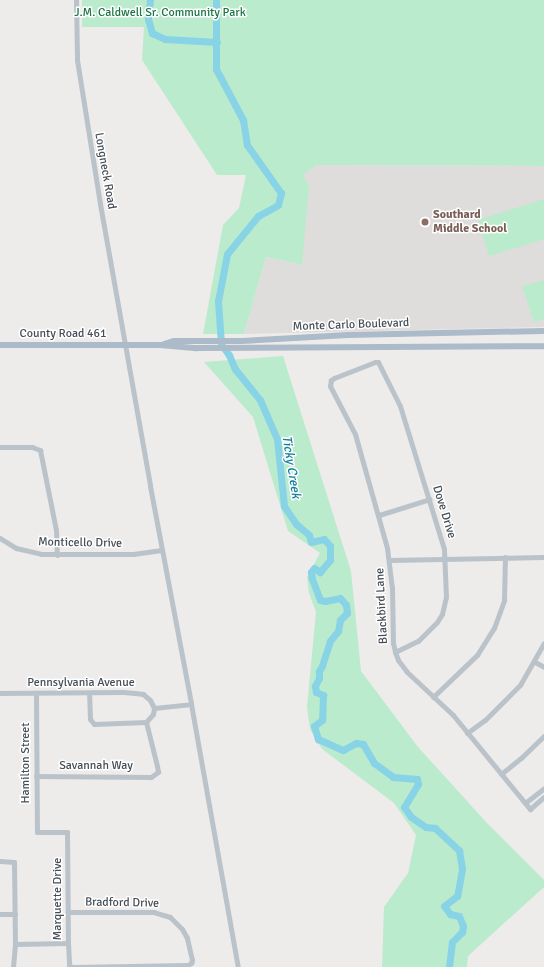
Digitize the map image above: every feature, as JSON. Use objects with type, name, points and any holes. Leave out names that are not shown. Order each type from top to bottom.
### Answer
[{"type":"main road","name":"Monte Carlo Boulevard","points":[[242,344],[348,335],[544,331]]},
{"type":"main road","name":"Monte Carlo Boulevard","points":[[125,345],[242,344],[544,346]]},
{"type":"main road","name":"County Road 461","points":[[0,346],[125,345]]},
{"type":"street","name":"Longneck Road","points":[[76,0],[77,53],[80,76],[125,345],[238,967]]},
{"type":"street","name":"Dove Drive","points":[[330,386],[334,378],[371,363],[378,362],[400,406],[443,542],[446,597],[442,614],[437,622],[418,641],[410,647],[395,652]]},
{"type":"street","name":"Blackbird Lane","points":[[330,386],[355,434],[378,515],[389,560],[392,587],[393,643],[398,660],[407,672],[453,715],[530,809],[544,797]]},
{"type":"street","points":[[0,447],[32,447],[40,450],[56,530],[57,555]]},
{"type":"street","points":[[378,515],[430,499]]},
{"type":"street","name":"Monticello Drive","points":[[0,538],[16,548],[29,552],[57,555],[133,554],[162,550]]},
{"type":"street","points":[[389,560],[544,556]]},
{"type":"street","points":[[433,697],[477,656],[494,628],[504,600],[504,557]]},
{"type":"street","points":[[467,733],[503,703],[520,685],[535,662],[544,643]]},
{"type":"street","points":[[535,662],[544,667]]},
{"type":"street","name":"Pennsylvania Avenue","points":[[0,693],[123,692],[143,694],[150,700],[154,708]]},
{"type":"street","name":"Hamilton Street","points":[[36,693],[37,832],[68,832]]},
{"type":"street","points":[[89,693],[91,722],[94,724],[146,722],[151,717],[154,708],[191,704]]},
{"type":"street","name":"Savannah Way","points":[[36,776],[151,776],[158,772],[146,722]]},
{"type":"street","points":[[501,774],[521,758],[544,736]]},
{"type":"street","points":[[525,803],[544,788]]},
{"type":"street","name":"Marquette Drive","points":[[68,832],[69,965],[72,967],[121,967]]},
{"type":"street","points":[[0,861],[14,862],[15,944],[13,967]]},
{"type":"street","name":"Bradford Drive","points":[[68,912],[154,912],[170,917],[180,925],[187,938],[192,960],[191,963],[188,965],[121,967]]},
{"type":"street","points":[[0,914],[14,914]]},
{"type":"street","points":[[15,944],[68,943]]},
{"type":"shaded area","name":"Southard Middle School","points":[[316,165],[544,166],[544,327],[244,334],[266,257],[301,265],[302,175]]},
{"type":"green space","name":"J.M. Caldwell Sr. Community Park","points":[[82,0],[544,0],[544,166],[316,165],[303,175],[309,186],[302,265],[266,257],[244,334],[203,334],[223,225],[239,208],[246,175],[217,175],[142,60],[144,27],[82,27]]},
{"type":"green space","points":[[544,199],[544,239],[489,256],[478,220]]},
{"type":"green space","points":[[544,280],[544,319],[534,322],[522,286]]},
{"type":"green space","points":[[283,356],[351,571],[361,671],[418,747],[487,823],[544,880],[544,887],[468,956],[467,967],[382,967],[384,907],[408,873],[416,835],[394,803],[322,749],[310,729],[307,707],[316,612],[309,593],[307,577],[320,553],[288,531],[253,417],[204,362]]},
{"type":"waterway","points":[[150,0],[148,19],[152,33],[165,39],[217,42]]},
{"type":"waterway","name":"Ticky Creek","points":[[216,0],[216,69],[243,120],[247,145],[281,193],[278,205],[258,216],[227,254],[218,301],[221,344],[229,355],[235,369],[260,400],[277,439],[284,506],[296,524],[309,535],[311,542],[324,539],[330,546],[330,560],[320,572],[314,568],[311,572],[320,600],[325,601],[340,598],[346,605],[347,613],[340,620],[338,631],[330,641],[319,671],[319,678],[315,686],[316,692],[323,695],[322,720],[314,726],[318,739],[343,750],[356,743],[363,744],[374,763],[393,777],[417,779],[418,784],[404,807],[411,817],[426,827],[435,828],[459,850],[462,869],[457,896],[444,906],[450,914],[459,916],[463,926],[462,932],[452,942],[449,967]]},
{"type":"place","name":"Southard Middle School","points":[[425,222]]}]
